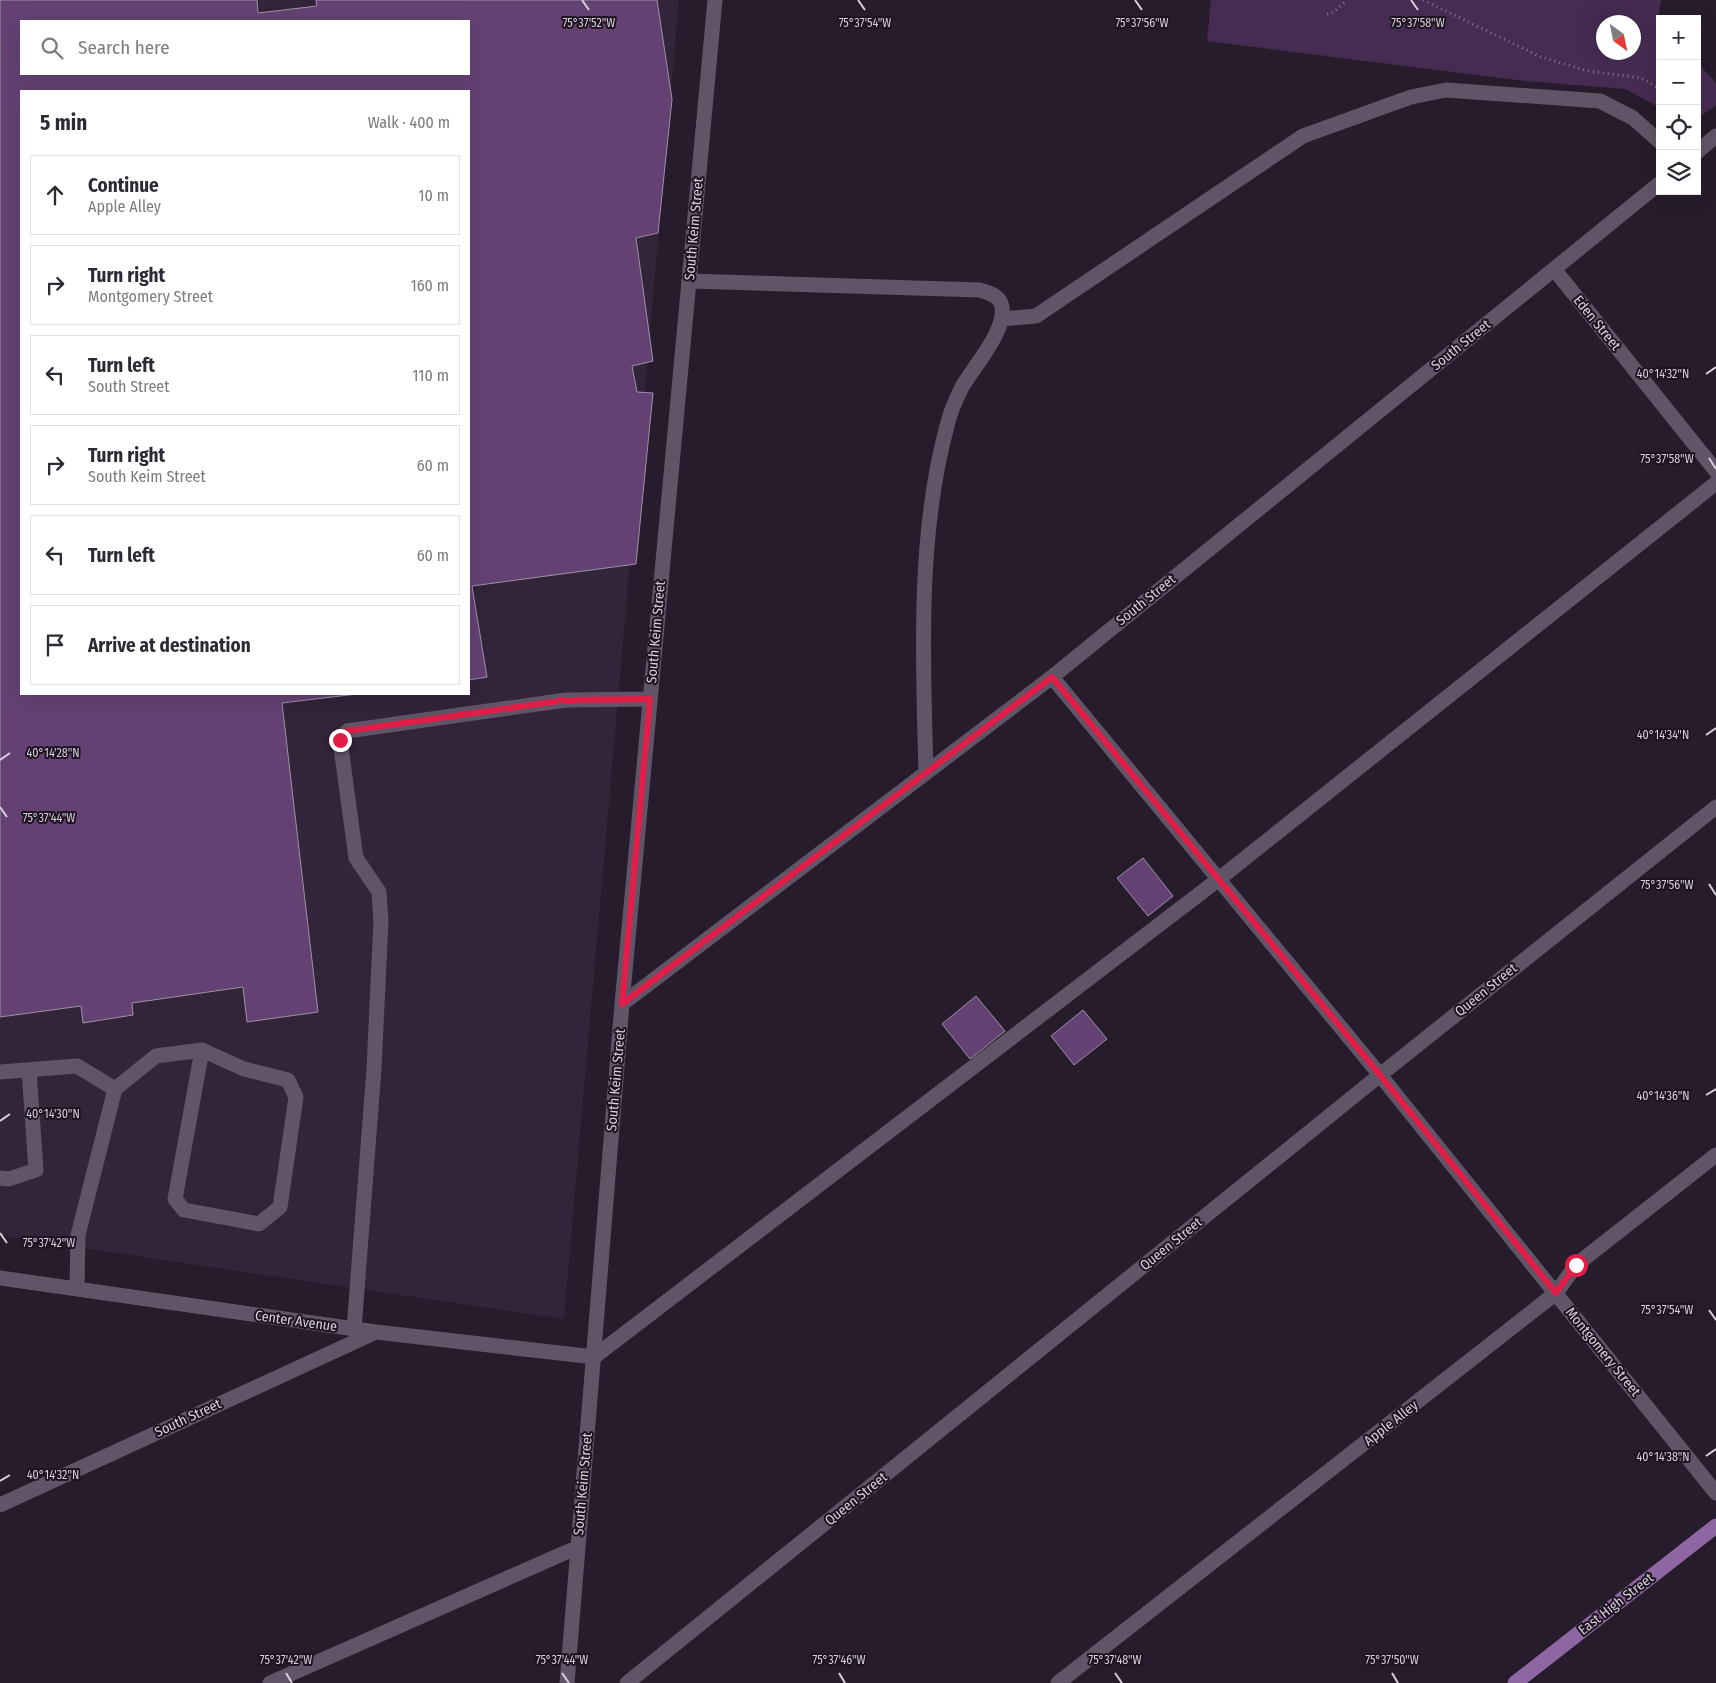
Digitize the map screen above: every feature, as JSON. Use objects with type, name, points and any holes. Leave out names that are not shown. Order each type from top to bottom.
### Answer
[{"type":"main road","name":"East High Street","points":[[1515,1683],[1716,1526]]},
{"type":"street","name":"South Keim Street","points":[[567,1683],[622,1004],[715,0]]},
{"type":"street","points":[[1002,319],[1036,316],[1303,136],[1411,97],[1446,90],[1600,101],[1633,118],[1656,138]]},
{"type":"street","points":[[1699,150],[1716,136]]},
{"type":"street","name":"South Street","points":[[622,1004],[1052,677],[1656,186]]},
{"type":"street","name":"Eden Street","points":[[1554,269],[1716,470]]},
{"type":"street","points":[[689,281],[980,290],[995,295],[1002,305],[1002,319],[987,349],[954,404],[947,425],[936,477],[922,633],[926,773]]},
{"type":"street","points":[[594,1357],[1219,879],[1716,483]]},
{"type":"street","name":"Montgomery Street","points":[[1052,677],[1380,1075],[1716,1493]]},
{"type":"street","points":[[354,1329],[374,1068],[382,920],[379,892],[356,858],[340,740],[347,731],[566,700],[650,699]]},
{"type":"street","name":"Queen Street","points":[[628,1683],[1380,1075],[1716,807]]},
{"type":"street","points":[[78,1289],[78,1235],[115,1089],[156,1056],[202,1050],[244,1069],[288,1080],[296,1097],[280,1207],[259,1224],[184,1210],[175,1199],[202,1050]]},
{"type":"street","points":[[0,1072],[77,1066],[115,1089]]},
{"type":"street","points":[[0,1178],[9,1179],[36,1170],[29,1070]]},
{"type":"street","name":"Apple Alley","points":[[1058,1683],[1556,1293],[1576,1265],[1716,1156]]},
{"type":"street","name":"Center Avenue","points":[[0,1278],[376,1332],[594,1357]]},
{"type":"street","name":"South Street","points":[[0,1505],[376,1332]]},
{"type":"street","points":[[270,1683],[578,1548]]},
{"type":"path","points":[[1326,14],[1334,12],[1347,0]]},
{"type":"path","points":[[1423,0],[1541,57],[1588,70],[1641,78],[1656,87]]},
{"type":"shaded area","points":[[0,0],[679,0],[564,1319],[0,1236]]},
{"type":"shaded area","points":[[1211,0],[1661,0],[1659,15],[1656,15],[1656,106],[1625,89],[1525,81],[1207,41]]},
{"type":"shaded area","points":[[1701,66],[1716,83],[1716,105],[1701,116]]},
{"type":"building","points":[[0,0],[257,0],[258,13],[317,6],[316,0],[657,0],[672,99],[658,233],[636,238],[653,361],[632,366],[637,392],[653,393],[636,564],[472,586],[487,677],[470,680],[470,90],[20,90],[20,695],[349,695],[282,703],[318,1012],[247,1022],[243,987],[132,1003],[133,1015],[83,1023],[81,1006],[0,1017]]},
{"type":"building","points":[[1143,858],[1173,896],[1148,916],[1117,878]]},
{"type":"building","points":[[976,996],[1005,1031],[970,1059],[942,1024]]},
{"type":"building","points":[[1083,1010],[1107,1039],[1074,1065],[1051,1036]]},
{"type":"route","points":[[340,740],[347,731],[566,700],[650,699],[622,1004],[1052,677],[1380,1075],[1556,1293],[1576,1265]]}]
